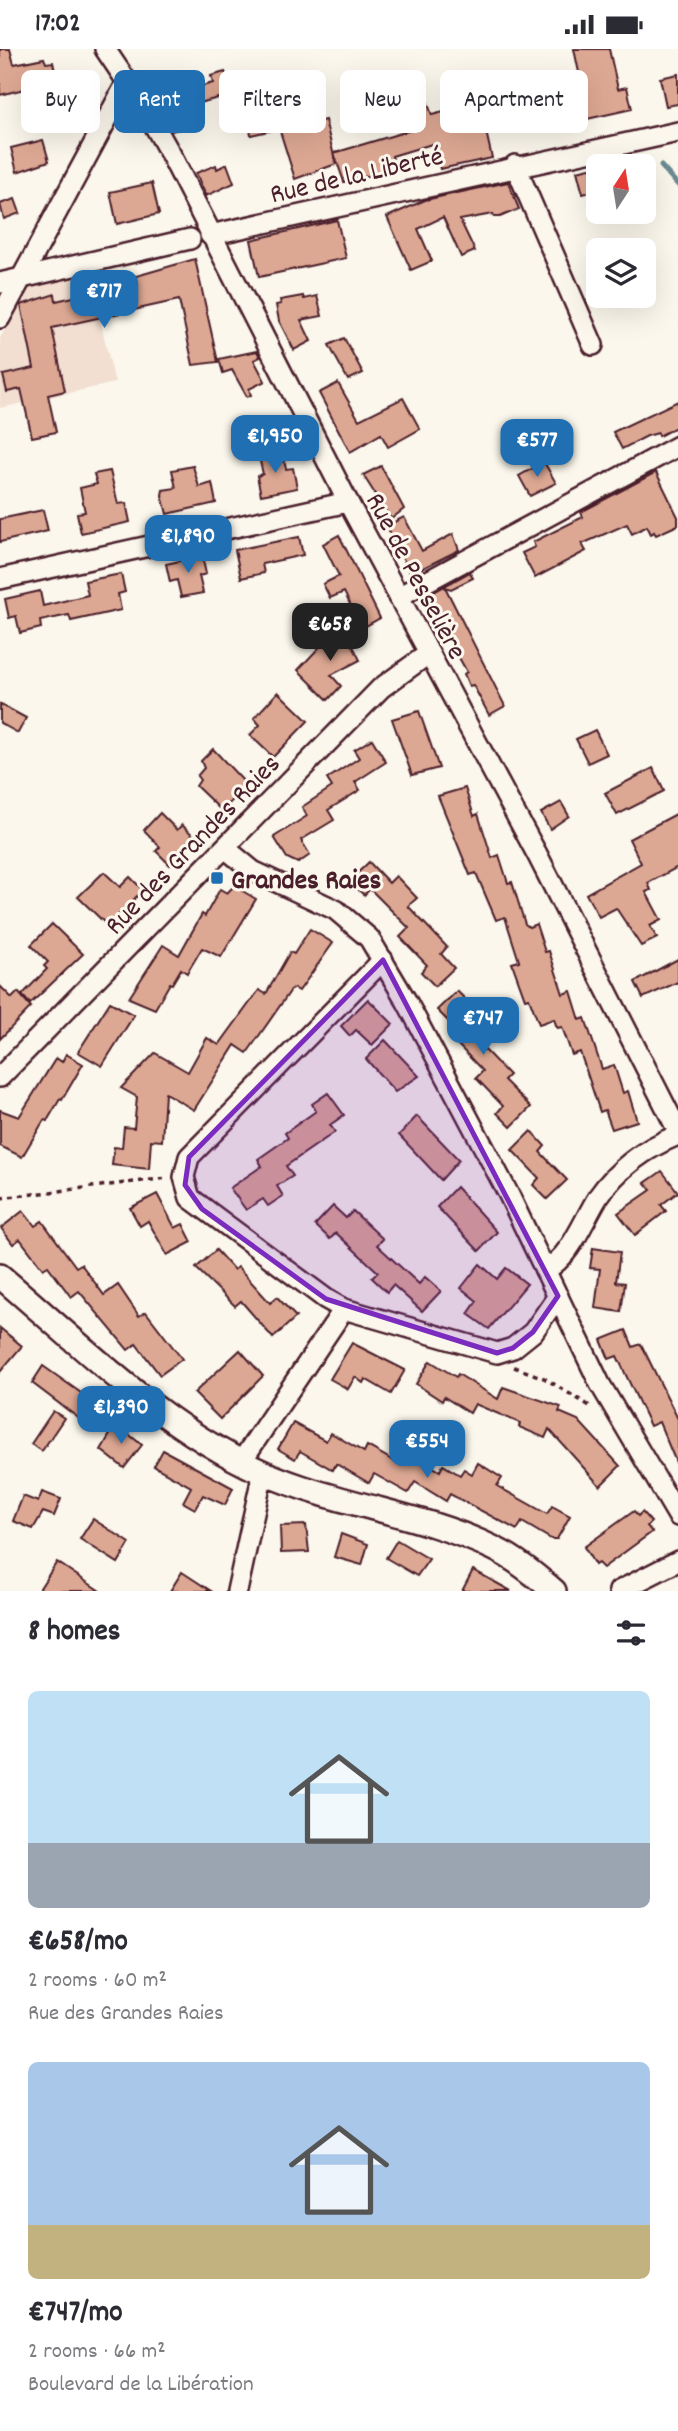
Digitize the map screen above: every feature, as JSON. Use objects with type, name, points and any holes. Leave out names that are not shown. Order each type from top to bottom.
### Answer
[{"type":"street","name":"Rue de Pesselière","points":[[105,49],[119,70]]},
{"type":"street","points":[[0,318],[114,106]]},
{"type":"street","name":"Rue de la Liberté","points":[[210,235],[678,132]]},
{"type":"street","name":"Rue de Pesselière","points":[[159,133],[348,502],[538,856],[678,1133]]},
{"type":"street","points":[[514,166],[593,345]]},
{"type":"street","points":[[0,283],[190,239]]},
{"type":"street","points":[[398,597],[678,446]]},
{"type":"street","points":[[0,579],[348,502]]},
{"type":"street","name":"Rue des Grandes Raies","points":[[0,1077],[382,688],[428,654]]},
{"type":"street","points":[[225,848],[253,871],[336,910],[369,938],[503,1183],[582,1349],[678,1516]]},
{"type":"street","points":[[383,960],[189,1157],[184,1177],[190,1198],[344,1309],[497,1353],[513,1348],[533,1332],[551,1302],[558,1296]]},
{"type":"street","points":[[545,1270],[559,1263],[600,1195],[628,1165],[648,1148],[678,1133]]},
{"type":"street","points":[[0,1276],[143,1401],[182,1428],[263,1472],[321,1494],[473,1539],[515,1560],[554,1591]]},
{"type":"street","points":[[242,1462],[344,1309]]},
{"type":"street","points":[[237,1591],[263,1472]]},
{"type":"street","points":[[619,1591],[678,1560]]},
{"type":"path","points":[[0,1198],[127,1180],[184,1177]]},
{"type":"path","points":[[497,1353],[504,1363],[544,1378],[597,1411],[622,1422]]},
{"type":"highlighted area","points":[[383,960],[558,1296],[533,1332],[513,1348],[497,1353],[326,1299],[202,1209],[185,1185],[189,1157]]},
{"type":"shaded area","points":[[89,273],[115,383],[0,408],[0,338],[28,287]]},
{"type":"building","points":[[0,49],[10,49],[14,64],[44,58],[46,63],[53,62],[55,70],[21,70],[21,90],[0,95]]},
{"type":"building","points":[[574,49],[609,49],[618,89],[627,87],[632,109],[588,119],[588,70],[578,70]]},
{"type":"building","points":[[219,74],[219,98],[205,101],[205,85],[213,83],[211,76]]},
{"type":"building","points":[[678,74],[678,104],[666,106],[660,78]]},
{"type":"building","points":[[426,98],[432,115],[440,113],[440,133],[486,133],[492,158],[440,169],[432,144],[392,156],[396,169],[344,182],[334,153],[401,133],[426,133]]},
{"type":"building","points":[[326,124],[336,164],[295,179],[281,133],[326,133]]},
{"type":"building","points":[[43,140],[49,161],[17,172],[11,148]]},
{"type":"building","points":[[227,164],[234,183],[206,196],[196,173],[216,165],[217,169]]},
{"type":"building","points":[[586,169],[586,193],[583,194],[577,171]]},
{"type":"building","points":[[508,182],[519,209],[500,217],[494,217],[493,214],[460,220],[475,251],[461,257],[443,217],[418,229],[432,261],[411,270],[387,217],[425,200]]},
{"type":"building","points":[[152,183],[159,214],[117,224],[110,192]]},
{"type":"building","points":[[15,199],[20,213],[4,219],[0,204]]},
{"type":"building","points":[[337,220],[346,258],[259,277],[251,240]]},
{"type":"building","points":[[195,259],[218,362],[193,365],[179,300],[52,328],[65,391],[48,395],[56,432],[32,437],[21,389],[7,392],[3,375],[34,368],[21,305],[55,294],[56,301],[134,283],[133,277]]},
{"type":"building","points":[[303,296],[304,299],[317,296],[322,316],[301,320],[311,341],[294,350],[279,321],[276,305],[281,304],[280,300]]},
{"type":"building","points":[[344,338],[363,373],[348,380],[329,345]]},
{"type":"building","points":[[257,351],[260,357],[254,360],[265,381],[249,389],[251,395],[247,397],[232,370],[223,373],[219,359]]},
{"type":"building","points":[[338,383],[359,420],[403,398],[420,429],[388,447],[381,434],[350,452],[319,393]]},
{"type":"building","points":[[678,401],[678,426],[659,436],[658,433],[647,436],[622,449],[613,432]]},
{"type":"building","points":[[282,452],[286,469],[293,468],[297,488],[261,495],[257,476],[263,474],[259,457]]},
{"type":"building","points":[[544,462],[556,483],[530,496],[519,476]]},
{"type":"building","points":[[193,466],[199,487],[212,483],[216,503],[167,514],[162,495],[163,490],[176,488],[172,470]]},
{"type":"building","points":[[381,466],[404,509],[391,519],[363,475]]},
{"type":"building","points":[[110,471],[118,504],[126,503],[130,522],[81,533],[77,513],[85,512],[80,488],[97,484],[94,474]]},
{"type":"building","points":[[656,472],[678,517],[678,525],[656,535],[654,532],[651,534],[647,526],[632,534],[627,524],[582,544],[586,551],[535,578],[522,553],[535,547],[533,542],[583,517],[581,512]]},
{"type":"building","points":[[43,510],[48,531],[0,542],[0,519]]},
{"type":"building","points":[[404,517],[422,551],[453,534],[459,550],[411,574],[386,526]]},
{"type":"building","points":[[339,535],[380,618],[362,628],[344,592],[330,598],[323,584],[339,576],[323,544]]},
{"type":"building","points":[[299,537],[303,555],[262,564],[264,573],[241,578],[235,550]]},
{"type":"building","points":[[202,556],[206,574],[199,576],[203,593],[181,597],[177,580],[170,582],[166,564]]},
{"type":"building","points":[[470,572],[473,578],[451,589],[445,587],[505,706],[489,715],[473,685],[469,686],[464,674],[467,672],[425,597]]},
{"type":"building","points":[[121,574],[125,592],[118,594],[121,610],[71,621],[69,615],[40,621],[41,628],[20,633],[16,616],[9,618],[5,599],[40,591],[43,606],[88,595],[85,581]]},
{"type":"building","points":[[345,630],[360,660],[331,675],[341,686],[328,700],[298,670],[328,638]]},
{"type":"building","points":[[278,692],[308,721],[273,757],[250,735],[260,725],[254,718]]},
{"type":"building","points":[[0,704],[26,718],[18,733],[0,723]]},
{"type":"building","points":[[419,711],[439,768],[412,775],[392,719]]},
{"type":"building","points":[[595,730],[607,754],[588,763],[576,739]]},
{"type":"building","points":[[372,739],[386,762],[355,782],[360,790],[328,810],[334,820],[301,840],[310,855],[298,863],[287,858],[274,837],[307,816],[302,807],[332,787],[327,779],[359,758],[354,750]]},
{"type":"building","points":[[213,749],[247,785],[222,811],[196,786],[200,780],[197,776],[204,768],[201,761]]},
{"type":"building","points":[[653,768],[664,791],[617,815],[605,793]]},
{"type":"building","points":[[465,788],[474,816],[478,814],[492,858],[499,855],[508,883],[512,882],[525,924],[529,927],[536,924],[545,952],[549,951],[563,994],[571,991],[580,1020],[585,1018],[602,1069],[614,1065],[623,1093],[628,1091],[637,1121],[612,1129],[605,1110],[600,1112],[580,1052],[572,1055],[562,1027],[557,1028],[554,1019],[539,1024],[529,998],[525,999],[512,963],[519,961],[505,917],[496,920],[476,873],[470,875],[438,796]]},
{"type":"building","points":[[561,802],[569,816],[550,829],[541,813]]},
{"type":"building","points":[[160,813],[177,830],[182,825],[196,838],[170,865],[156,851],[160,847],[144,830]]},
{"type":"building","points":[[678,813],[678,867],[648,883],[651,890],[646,892],[661,920],[650,926],[657,938],[641,946],[616,908],[599,917],[586,894],[641,863],[629,839]]},
{"type":"building","points":[[369,862],[389,883],[396,876],[417,898],[408,906],[447,947],[441,954],[454,968],[435,986],[421,972],[427,965],[400,937],[409,928],[370,889],[364,895],[349,881]]},
{"type":"building","points":[[104,872],[120,887],[130,877],[143,890],[108,926],[78,897]]},
{"type":"building","points":[[234,886],[256,899],[221,957],[202,948],[187,973],[181,969],[172,984],[170,983],[155,1009],[129,998],[163,945],[179,955],[220,889],[227,893]]},
{"type":"building","points":[[52,924],[83,954],[30,1004],[22,995],[47,969],[44,966],[48,962],[31,945]]},
{"type":"building","points":[[310,929],[333,943],[299,991],[294,988],[291,990],[247,1053],[235,1045],[194,1110],[165,1093],[162,1141],[151,1140],[149,1169],[112,1165],[114,1147],[122,1148],[124,1127],[134,1128],[137,1097],[121,1088],[155,1053],[188,1072],[207,1038],[219,1045],[259,990],[266,994],[290,952],[294,954]]},
{"type":"building","points":[[678,959],[678,982],[643,998],[635,982]]},
{"type":"building","points":[[0,986],[12,998],[18,992],[31,1007],[0,1039]]},
{"type":"building","points":[[457,991],[483,1017],[476,1024],[491,1040],[483,1048],[509,1075],[504,1080],[531,1107],[511,1127],[497,1113],[503,1106],[476,1078],[483,1071],[457,1044],[464,1037],[437,1010]]},
{"type":"building","points":[[368,999],[393,1024],[372,1045],[356,1030],[350,1036],[341,1026]]},
{"type":"building","points":[[110,1002],[134,1015],[102,1066],[78,1052]]},
{"type":"building","points":[[385,1040],[419,1076],[395,1092],[366,1059]]},
{"type":"building","points":[[66,1054],[83,1064],[62,1100],[60,1099],[47,1121],[44,1120],[22,1157],[0,1146],[0,1110],[19,1117],[56,1058],[62,1062]]},
{"type":"building","points":[[328,1093],[344,1115],[330,1125],[335,1132],[286,1166],[293,1176],[277,1186],[283,1196],[268,1206],[263,1199],[246,1210],[230,1188],[262,1166],[258,1159],[288,1138],[285,1133],[316,1111],[312,1104]]},
{"type":"building","points":[[417,1116],[459,1160],[441,1180],[399,1135]]},
{"type":"building","points":[[531,1131],[545,1146],[540,1152],[567,1180],[547,1199],[533,1185],[539,1178],[512,1150]]},
{"type":"building","points":[[662,1171],[678,1192],[661,1205],[666,1211],[635,1235],[618,1213],[651,1190],[645,1183]]},
{"type":"building","points":[[456,1187],[497,1232],[479,1251],[437,1207]]},
{"type":"building","points":[[157,1194],[175,1228],[183,1224],[192,1242],[167,1255],[148,1221],[140,1226],[130,1208]]},
{"type":"building","points":[[333,1206],[346,1218],[353,1211],[383,1239],[377,1245],[419,1284],[425,1277],[441,1291],[422,1311],[393,1285],[387,1292],[372,1278],[378,1272],[336,1233],[330,1239],[315,1225]]},
{"type":"building","points":[[23,1211],[35,1226],[42,1221],[76,1267],[81,1264],[104,1295],[118,1285],[139,1316],[146,1312],[182,1359],[160,1375],[136,1344],[128,1350],[79,1291],[71,1297],[48,1266],[43,1269],[20,1239],[13,1244],[1,1228]]},
{"type":"building","points":[[593,1248],[620,1252],[616,1282],[625,1283],[621,1312],[595,1308],[600,1269],[590,1268]]},
{"type":"building","points":[[216,1250],[234,1270],[238,1267],[270,1303],[277,1297],[296,1317],[273,1338],[241,1301],[235,1306],[196,1268]]},
{"type":"building","points":[[480,1264],[497,1279],[506,1268],[527,1284],[489,1329],[468,1314],[477,1301],[461,1288]]},
{"type":"building","points":[[0,1328],[22,1346],[0,1372]]},
{"type":"building","points":[[626,1330],[633,1347],[641,1344],[678,1419],[678,1467],[659,1422],[650,1426],[617,1356],[609,1359],[601,1340]]},
{"type":"building","points":[[352,1343],[405,1370],[391,1394],[365,1379],[363,1383],[355,1377],[348,1389],[330,1379]]},
{"type":"building","points":[[240,1350],[263,1376],[220,1419],[194,1393]]},
{"type":"building","points":[[430,1361],[456,1377],[458,1374],[498,1399],[503,1387],[561,1407],[559,1412],[578,1420],[620,1466],[600,1486],[549,1429],[545,1438],[519,1427],[520,1423],[475,1404],[470,1413],[444,1397],[442,1401],[416,1384]]},
{"type":"building","points":[[43,1366],[98,1405],[85,1423],[32,1383]]},
{"type":"building","points":[[53,1411],[64,1418],[42,1451],[31,1444]]},
{"type":"building","points":[[293,1423],[326,1441],[331,1433],[364,1452],[367,1446],[401,1465],[405,1457],[413,1462],[416,1457],[440,1471],[443,1465],[460,1475],[464,1469],[472,1474],[478,1463],[502,1478],[497,1486],[547,1514],[552,1506],[570,1516],[557,1539],[551,1539],[522,1522],[517,1530],[450,1494],[446,1501],[415,1482],[408,1493],[374,1474],[369,1483],[336,1464],[333,1470],[300,1451],[295,1459],[278,1449]]},
{"type":"building","points":[[116,1424],[142,1445],[124,1468],[101,1450]]},
{"type":"building","points":[[163,1450],[233,1488],[225,1505],[203,1495],[195,1509],[183,1502],[191,1487],[154,1466]]},
{"type":"building","points":[[42,1492],[61,1499],[54,1516],[43,1512],[33,1529],[13,1521],[23,1496],[38,1502]]},
{"type":"building","points":[[634,1511],[638,1516],[642,1512],[651,1522],[647,1526],[652,1532],[603,1568],[598,1563],[595,1565],[584,1547]]},
{"type":"building","points":[[93,1519],[130,1543],[118,1563],[80,1539]]},
{"type":"building","points":[[306,1525],[309,1552],[281,1553],[280,1526]]},
{"type":"building","points":[[341,1534],[368,1544],[362,1565],[334,1557]]},
{"type":"building","points":[[397,1540],[429,1559],[417,1576],[386,1558]]},
{"type":"building","points":[[57,1562],[100,1591],[38,1591]]},
{"type":"building","points":[[473,1570],[511,1591],[462,1591]]},
{"type":"building","points":[[182,1572],[211,1591],[170,1591]]},
{"type":"waterway","points":[[661,166],[678,185]]},
{"type":"place","name":"Grandes Raies","points":[[217,878]]}]
